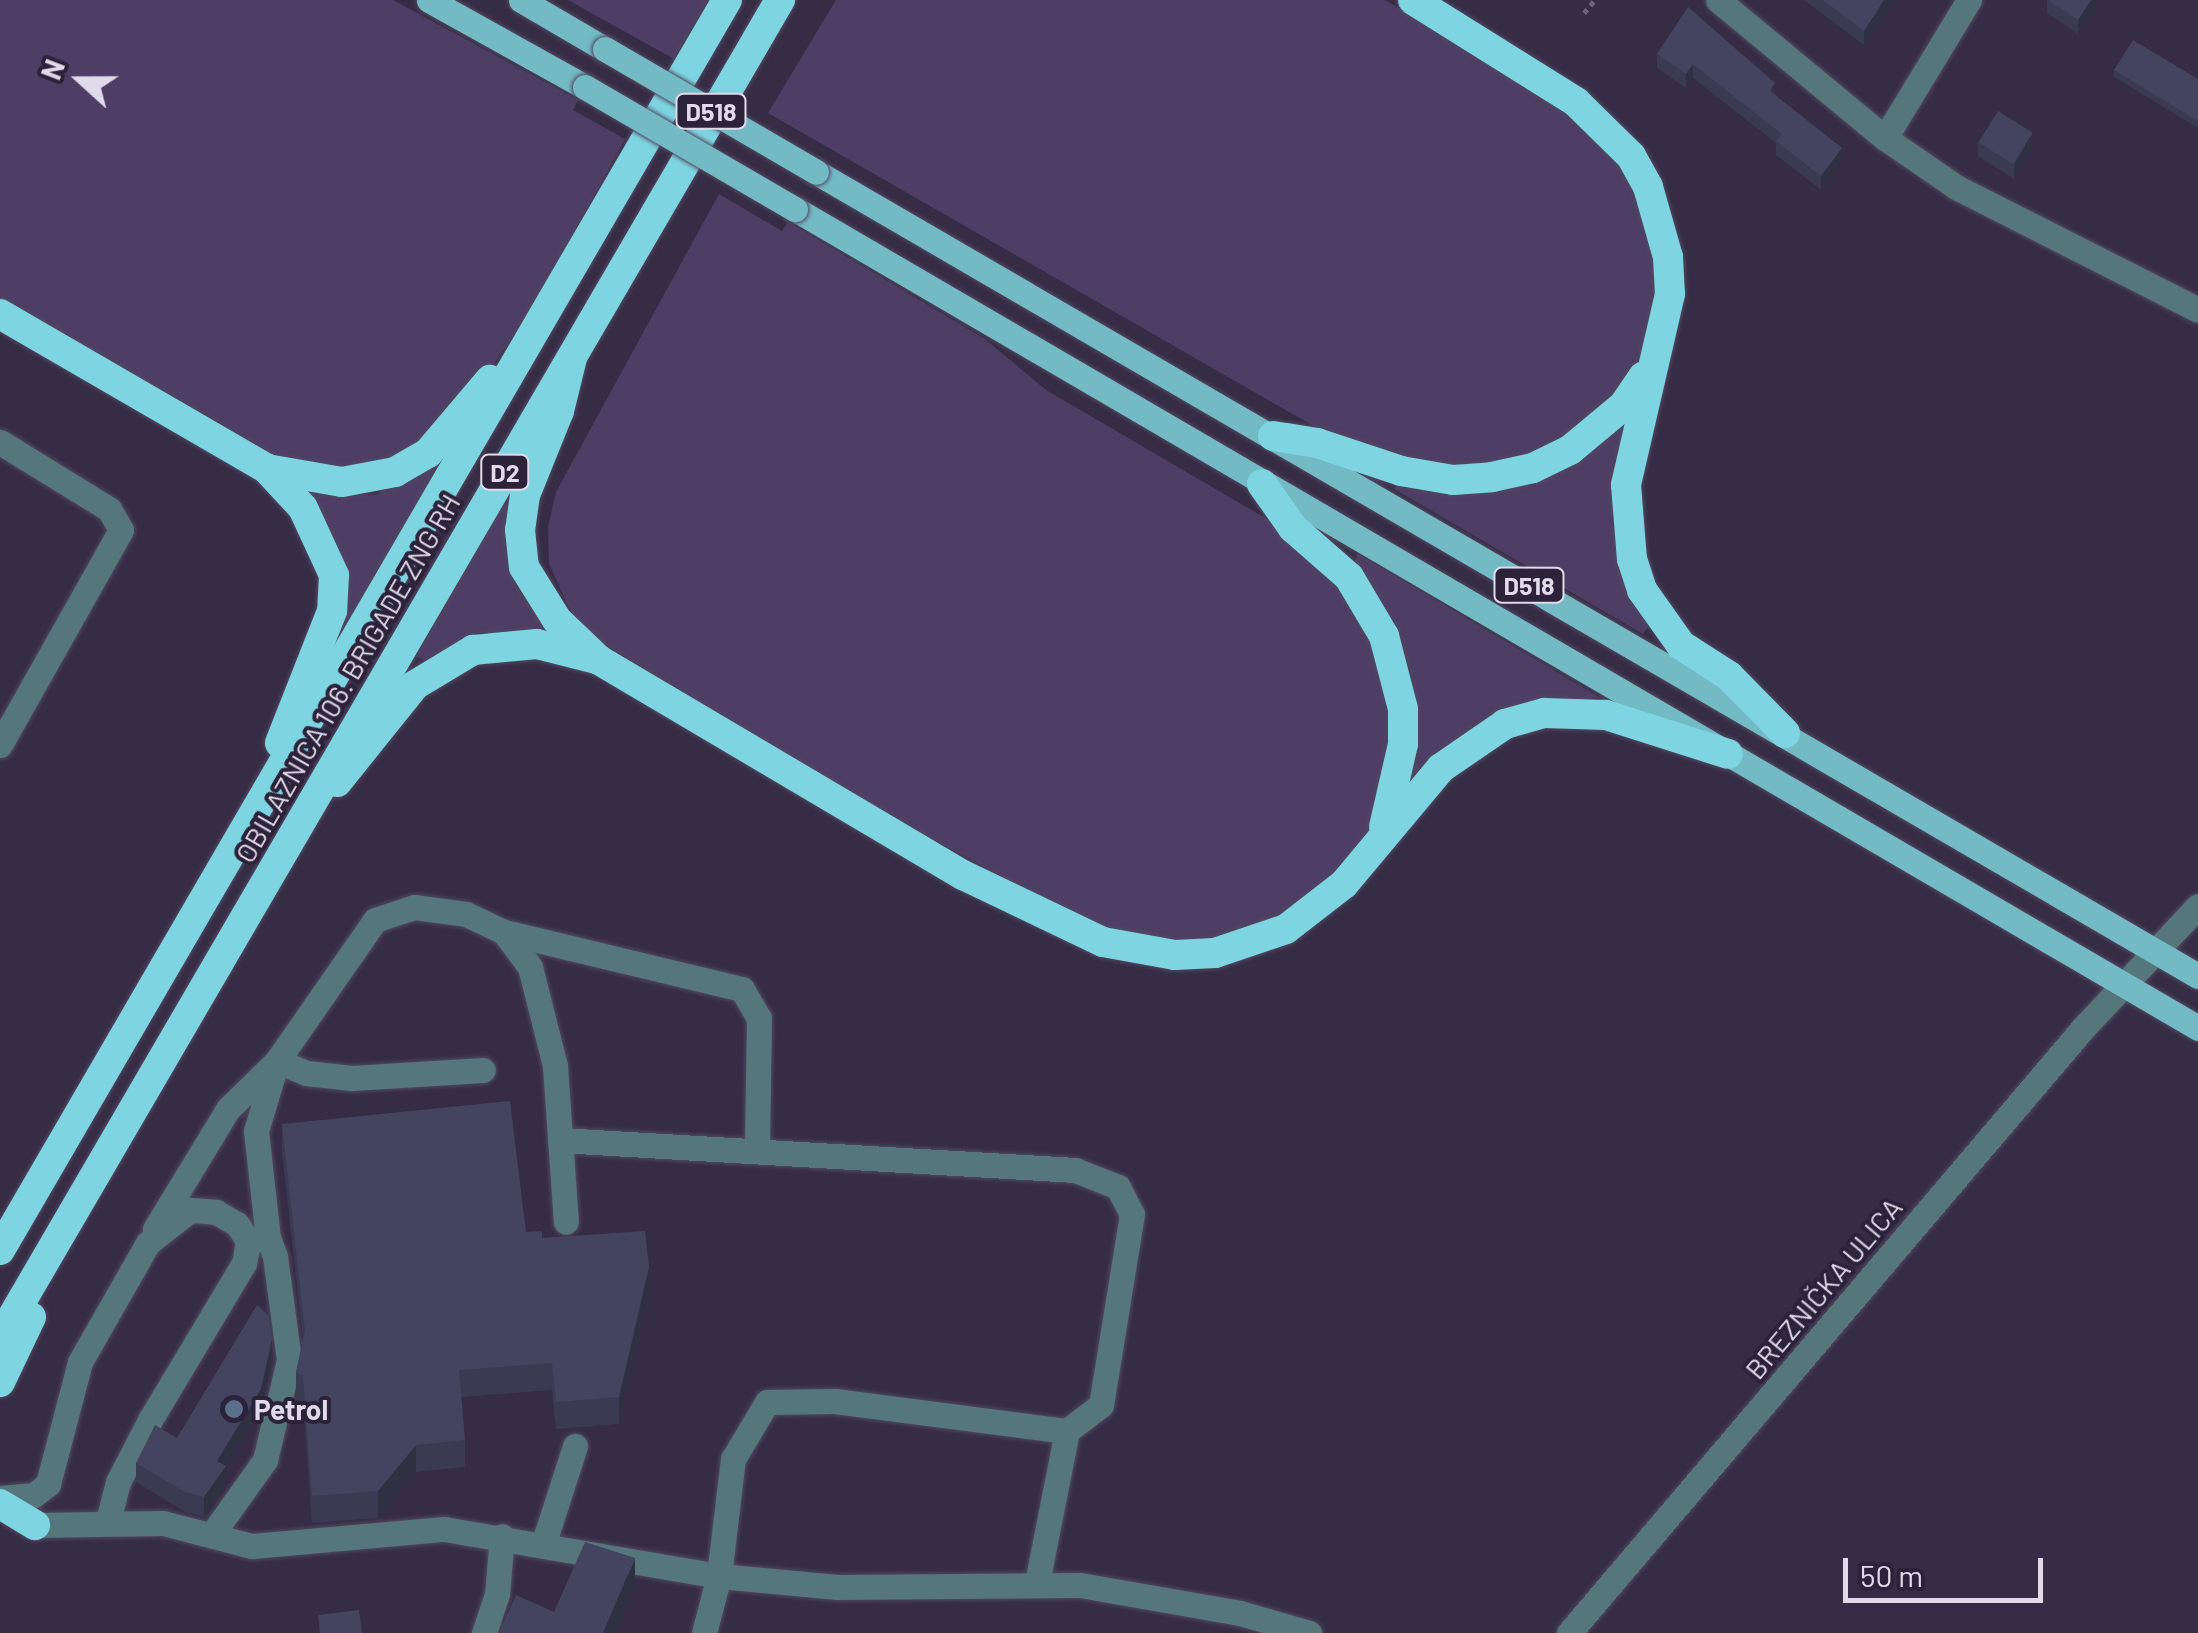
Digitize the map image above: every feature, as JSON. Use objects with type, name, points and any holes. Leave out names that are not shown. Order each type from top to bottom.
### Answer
[{"type":"highway","name":"OBILAZNICA 106. BRIGADE ZNG RH","points":[[0,1250],[727,0]]},
{"type":"highway","name":"OBILAZNICA 106. BRIGADE ZNG RH","points":[[0,1338],[780,0]]},
{"type":"highway","points":[[1413,0],[1551,84],[1630,156],[1660,217],[1670,294],[1626,485],[1626,526],[1642,590],[1681,645],[1729,676],[1785,732]]},
{"type":"highway","points":[[0,314],[266,468],[304,508],[334,576],[326,641],[286,721],[276,776]]},
{"type":"highway","points":[[266,468],[342,482],[395,472],[428,453],[527,342]]},
{"type":"highway","points":[[572,358],[559,412],[525,495],[520,530],[524,567],[539,600],[599,660],[963,875],[1066,929],[1138,951],[1215,953],[1286,929],[1344,884],[1382,834],[1472,742],[1544,714],[1606,714],[1728,754]]},
{"type":"highway","points":[[1273,436],[1453,480],[1533,468],[1596,432],[1656,358]]},
{"type":"highway","points":[[1262,484],[1293,528],[1349,577],[1396,670],[1404,744],[1382,834]]},
{"type":"highway","points":[[312,802],[353,766],[435,668],[500,643],[537,644],[599,660]]},
{"type":"highway","points":[[0,1382],[27,1329],[47,1258]]},
{"type":"highway","points":[[0,1501],[35,1525]]},
{"type":"highway","points":[[0,1537],[35,1525]]},
{"type":"main road","name":"D518","points":[[429,0],[795,209],[2198,1028]]},
{"type":"main road","name":"D518","points":[[521,0],[1785,732],[2198,976]]},
{"type":"street","points":[[1718,0],[1884,138],[1956,187],[2198,310]]},
{"type":"street","points":[[1884,138],[1969,0]]},
{"type":"street","points":[[0,442],[109,508],[121,530],[0,745]]},
{"type":"street","name":"BREZNIČKA ULICA","points":[[1569,1633],[2124,983],[2198,906]]},
{"type":"street","points":[[0,1501],[34,1494],[48,1484],[80,1362],[195,1154],[228,1109],[277,1061],[376,920],[414,907],[466,914],[504,932],[742,989],[759,1018],[757,1147]]},
{"type":"street","points":[[504,932],[530,967],[555,1066],[566,1222]]},
{"type":"street","points":[[277,1061],[306,1073],[352,1078],[483,1070]]},
{"type":"street","points":[[213,1534],[265,1460],[282,1408],[289,1360],[258,1239],[256,1130],[277,1061]]},
{"type":"street","points":[[560,1140],[757,1147],[1076,1170],[1118,1188],[1132,1214],[1101,1405],[1067,1431],[1037,1583]]},
{"type":"street","points":[[148,1242],[190,1210],[216,1212],[258,1239]]},
{"type":"street","points":[[108,1522],[118,1482],[258,1239]]},
{"type":"street","points":[[704,1633],[718,1576],[733,1460],[767,1402],[836,1402],[1067,1431]]},
{"type":"street","points":[[544,1542],[575,1446]]},
{"type":"street","points":[[35,1525],[108,1522],[213,1534],[252,1546],[444,1529],[544,1542],[718,1576],[837,1587],[1037,1583],[1142,1594],[1309,1633]]},
{"type":"street","points":[[484,1633],[498,1594],[502,1536]]},
{"type":"path","points":[[1584,13],[1595,0]]},
{"type":"shaded area","points":[[0,0],[393,0],[578,100],[573,110],[625,139],[535,303],[487,374],[427,442],[379,472],[292,465],[0,297]]},
{"type":"shaded area","points":[[568,0],[708,0],[674,59]]},
{"type":"shaded area","points":[[836,0],[1385,0],[1557,103],[1607,143],[1655,222],[1658,321],[1634,378],[1536,461],[1452,470],[1350,447],[768,113]]},
{"type":"shaded area","points":[[719,194],[782,231],[788,222],[985,339],[1046,390],[1272,522],[1363,610],[1394,698],[1377,826],[1345,873],[1286,919],[1204,944],[1106,932],[895,819],[579,629],[549,564],[548,527],[556,492]]},
{"type":"shaded area","points":[[1625,423],[1612,518],[1618,562],[1650,624],[1643,634],[1394,489],[1399,482],[1527,484],[1566,469]]},
{"type":"shaded area","points":[[427,468],[436,471],[349,624],[340,620],[305,500],[310,493],[375,495]]},
{"type":"shaded area","points":[[503,504],[512,508],[516,582],[547,628],[542,635],[477,633],[425,660],[416,657]]},
{"type":"shaded area","points":[[1358,554],[1599,697],[1493,717],[1450,743],[1417,780],[1407,775],[1418,728],[1411,674],[1393,622],[1353,565]]},
{"type":"building","points":[[1823,0],[1884,0],[1864,31]]},
{"type":"building","points":[[2048,0],[2091,0],[2078,20]]},
{"type":"building","points":[[1688,7],[1775,83],[1770,91],[1842,148],[1821,176],[1776,141],[1782,134],[1693,64],[1686,74],[1657,54]]},
{"type":"building","points":[[2133,40],[2198,79],[2198,121],[2114,70]]},
{"type":"building","points":[[1998,111],[2033,133],[2013,164],[1978,142]]},
{"type":"building","points":[[510,1101],[526,1232],[542,1231],[542,1238],[645,1231],[649,1267],[619,1397],[556,1402],[552,1363],[459,1370],[465,1440],[416,1445],[378,1491],[312,1496],[303,1376],[296,1373],[305,1331],[282,1124]]},
{"type":"building","points":[[257,1305],[269,1316],[272,1339],[261,1389],[217,1461],[226,1466],[204,1497],[185,1492],[136,1463],[155,1425],[177,1438]]},
{"type":"building","points":[[585,1542],[635,1558],[603,1633],[499,1633],[516,1595],[554,1612]]},
{"type":"building","points":[[359,1610],[362,1633],[320,1633],[318,1615]]},
{"type":"place","name":"Petrol","points":[[234,1409]]}]
